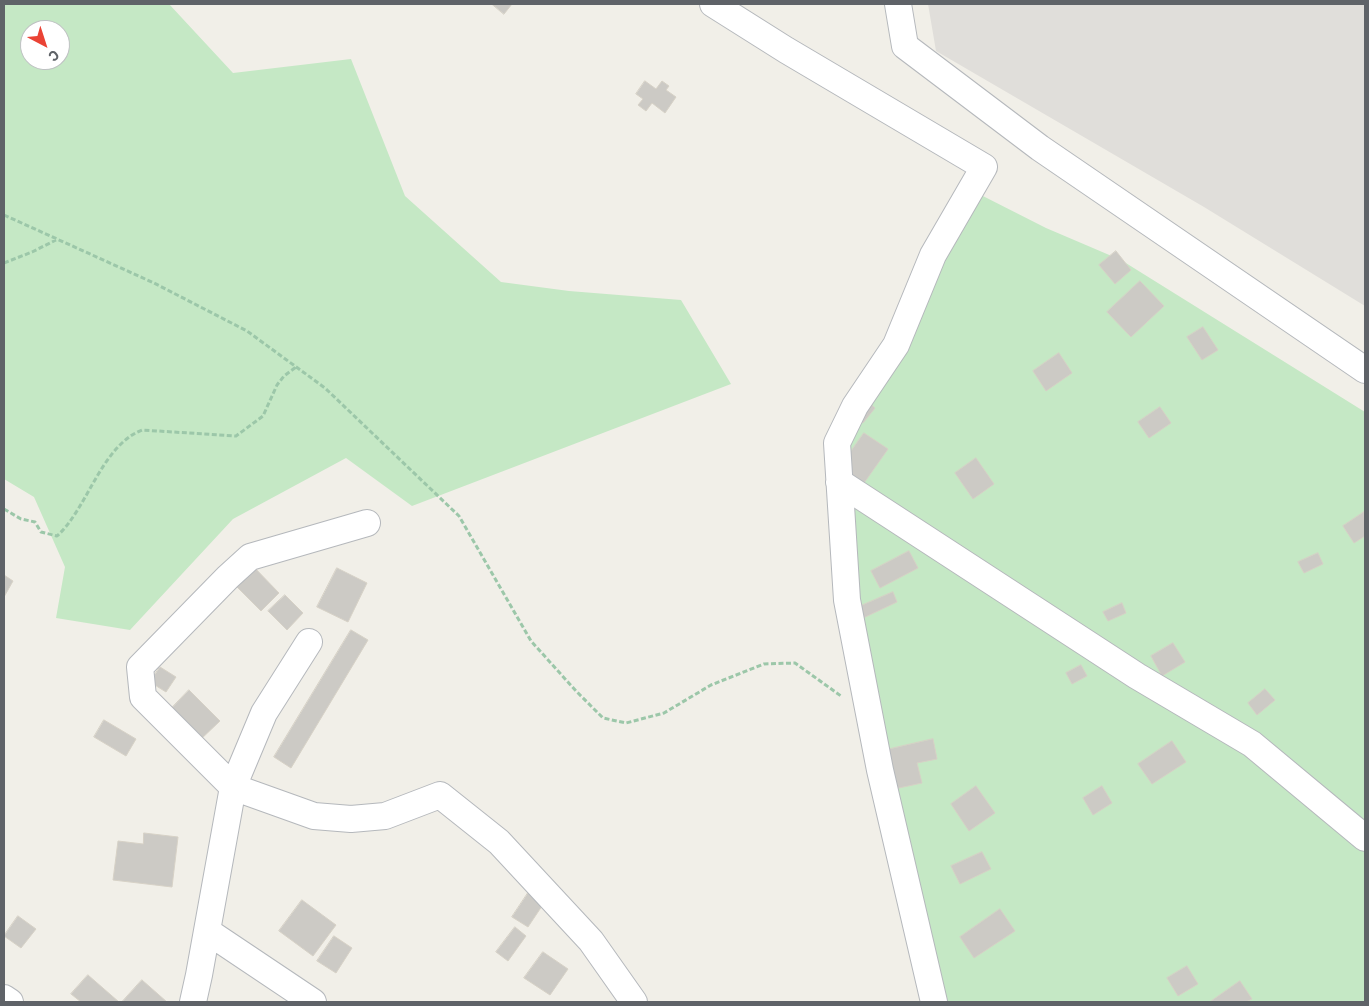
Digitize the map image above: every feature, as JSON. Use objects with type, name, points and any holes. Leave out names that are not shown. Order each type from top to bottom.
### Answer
[{"type":"street","points":[[712,4],[984,167],[933,256],[896,345],[855,406],[837,442],[846,600],[880,770],[934,1002]]},
{"type":"street","points":[[898,4],[905,46],[1040,148],[1365,370]]},
{"type":"street","points":[[839,482],[1137,676],[1252,744],[1365,838]]},
{"type":"street","points":[[367,523],[250,557],[228,576],[140,667],[143,697],[233,787],[314,816],[351,819],[385,816],[440,795],[499,842],[591,941],[634,1002]]},
{"type":"street","points":[[193,1002],[233,787],[264,713],[309,642]]},
{"type":"street","points":[[207,932],[313,1002]]},
{"type":"street","points":[[4,998],[10,1002]]},
{"type":"path","points":[[4,215],[154,283],[247,331],[325,388],[459,516],[492,576],[531,640],[576,691],[604,718],[626,723],[664,713],[711,685],[764,664],[795,663],[848,702]]},
{"type":"path","points":[[4,263],[56,240]]},
{"type":"path","points":[[4,509],[21,519],[35,522],[41,532],[57,536],[67,527],[100,472],[118,448],[133,434],[142,430],[236,436],[263,416],[277,385],[284,376],[296,367]]},
{"type":"shaded area","points":[[928,4],[1365,4],[1365,306],[1204,207],[936,51]]},
{"type":"green space","points":[[4,4],[169,4],[233,73],[351,59],[405,196],[501,282],[569,291],[681,300],[731,384],[412,506],[346,458],[233,519],[130,630],[56,618],[65,567],[34,497],[4,479]]},
{"type":"green space","points":[[975,192],[1046,228],[1121,260],[1365,412],[1365,1002],[932,1002],[833,499],[862,383]]},
{"type":"building","points":[[492,4],[512,4],[504,14]]},
{"type":"building","points":[[645,81],[656,89],[662,81],[669,86],[666,90],[676,97],[665,113],[652,103],[646,111],[638,105],[643,99],[636,94]]},
{"type":"building","points":[[1116,251],[1131,270],[1115,284],[1099,265]]},
{"type":"building","points":[[1140,281],[1164,306],[1131,337],[1107,312]]},
{"type":"building","points":[[1203,327],[1218,350],[1202,360],[1187,337]]},
{"type":"building","points":[[1059,353],[1072,373],[1046,391],[1033,371]]},
{"type":"building","points":[[866,400],[875,408],[863,423],[854,415]]},
{"type":"building","points":[[1160,407],[1171,423],[1149,438],[1138,422]]},
{"type":"building","points":[[864,433],[888,449],[864,483],[840,467]]},
{"type":"building","points":[[976,458],[994,484],[973,499],[955,473]]},
{"type":"building","points":[[1364,512],[1365,536],[1354,543],[1343,526]]},
{"type":"building","points":[[909,551],[918,568],[880,588],[871,571]]},
{"type":"building","points":[[1318,553],[1323,564],[1304,573],[1298,562]]},
{"type":"building","points":[[250,563],[279,593],[261,611],[231,581]]},
{"type":"building","points":[[337,568],[367,583],[348,622],[317,607]]},
{"type":"building","points":[[4,575],[13,581],[4,597]]},
{"type":"building","points":[[893,592],[897,602],[861,619],[856,608]]},
{"type":"building","points":[[285,595],[303,613],[287,630],[268,611]]},
{"type":"building","points":[[1122,603],[1126,613],[1108,621],[1103,612]]},
{"type":"building","points":[[351,630],[368,640],[291,768],[274,757]]},
{"type":"building","points":[[1173,643],[1185,662],[1162,676],[1151,656]]},
{"type":"building","points":[[1081,665],[1087,676],[1072,684],[1066,673]]},
{"type":"building","points":[[160,667],[176,677],[166,692],[150,682]]},
{"type":"building","points":[[1265,689],[1275,700],[1257,715],[1248,703]]},
{"type":"building","points":[[189,690],[220,721],[199,741],[169,711]]},
{"type":"building","points":[[104,720],[136,739],[126,756],[94,737]]},
{"type":"building","points":[[933,739],[937,759],[917,763],[922,783],[894,789],[886,750]]},
{"type":"building","points":[[1172,741],[1186,762],[1152,784],[1138,764]]},
{"type":"building","points":[[976,786],[995,813],[969,831],[951,804]]},
{"type":"building","points":[[1102,786],[1112,803],[1093,815],[1083,798]]},
{"type":"building","points":[[144,833],[178,837],[172,887],[113,880],[118,841],[143,844]]},
{"type":"building","points":[[982,852],[991,869],[960,884],[951,866]]},
{"type":"building","points":[[530,890],[546,900],[528,927],[512,917]]},
{"type":"building","points":[[302,900],[336,925],[313,956],[279,931]]},
{"type":"building","points":[[1000,909],[1015,931],[974,958],[960,937]]},
{"type":"building","points":[[18,916],[36,929],[21,948],[4,936]]},
{"type":"building","points":[[515,927],[526,936],[508,961],[496,952]]},
{"type":"building","points":[[334,936],[352,948],[336,973],[317,961]]},
{"type":"building","points":[[543,952],[568,969],[550,995],[524,978]]},
{"type":"building","points":[[1187,966],[1198,984],[1178,996],[1167,978]]},
{"type":"building","points":[[88,975],[119,1002],[81,1002],[71,994]]},
{"type":"building","points":[[142,980],[167,1002],[122,1002]]},
{"type":"building","points":[[1240,981],[1252,999],[1246,1002],[1210,1002]]}]
